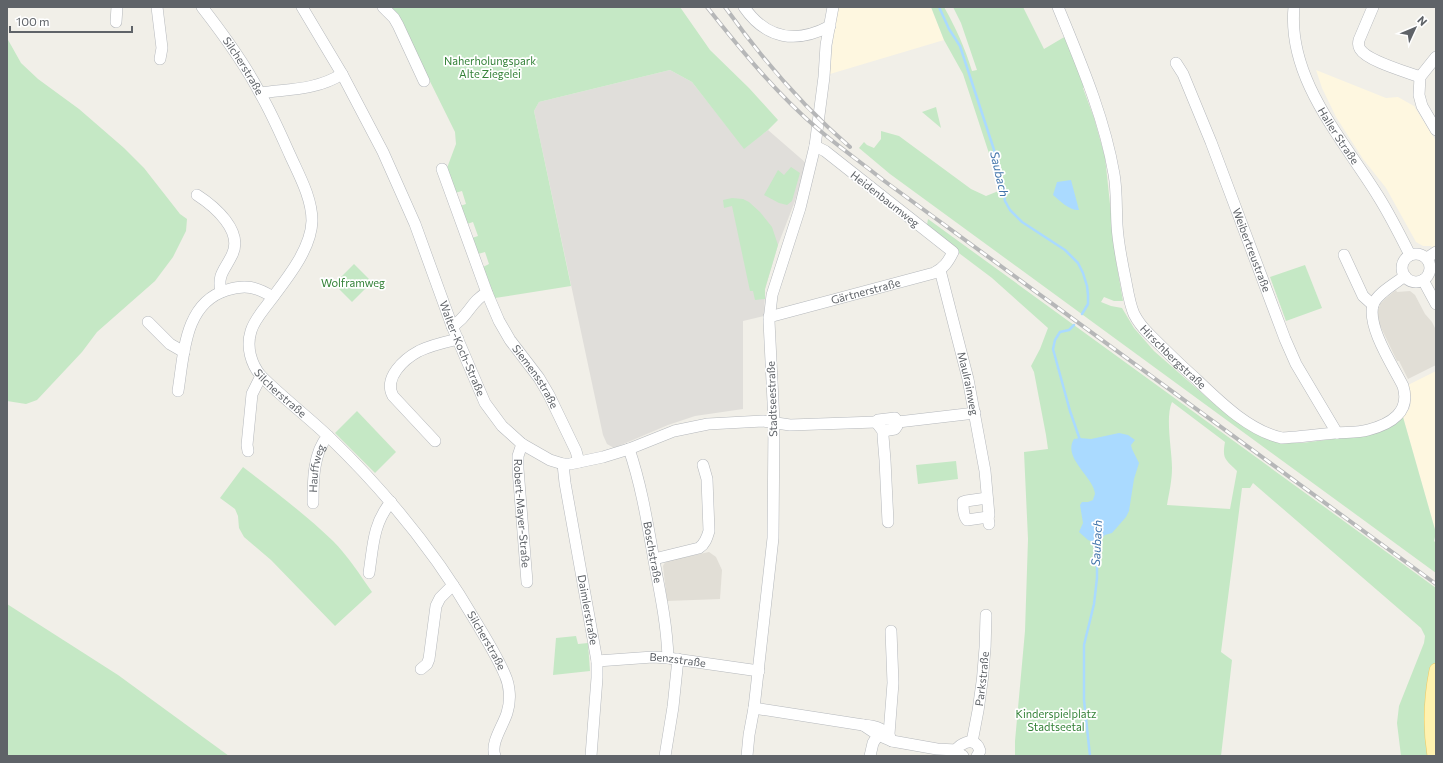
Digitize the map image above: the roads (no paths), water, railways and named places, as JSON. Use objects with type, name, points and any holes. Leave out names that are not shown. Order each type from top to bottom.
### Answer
[{"type":"main road","points":[[1434,756],[1430,714],[1436,670]]},
{"type":"street","points":[[116,22],[117,7]]},
{"type":"street","points":[[157,7],[162,48],[160,59]]},
{"type":"street","name":"Silcherstraße","points":[[202,7],[261,94],[304,186],[311,210],[312,222],[306,245],[286,279],[255,323],[251,332],[249,345],[252,360],[256,370],[261,376],[328,436],[391,502],[429,550],[453,585],[497,658],[506,676],[510,692],[508,712],[495,745],[495,754]]},
{"type":"street","name":"Walter-Koch-Straße","points":[[302,7],[342,74],[384,152],[415,224],[452,326],[485,402],[502,426],[522,444],[550,460],[563,464],[603,457],[629,449],[674,431],[697,425],[740,421],[763,421],[790,425],[876,422],[878,420],[895,418],[898,422]]},
{"type":"street","points":[[383,7],[394,18],[398,25],[424,81]]},
{"type":"street","points":[[744,7],[760,25],[772,33],[787,37],[806,36],[819,32],[830,26]]},
{"type":"street","name":"Stadtseestraße","points":[[747,756],[759,671],[773,538],[774,422],[769,317],[775,282],[800,208],[816,146],[820,120],[826,45],[833,7]]},
{"type":"street","name":"Hirschbergstraße","points":[[1058,7],[1102,123],[1114,174],[1117,228],[1121,257],[1134,314],[1140,324],[1158,343],[1224,406],[1263,431],[1273,436],[1282,438],[1368,430],[1388,423],[1399,414],[1404,407],[1406,394],[1374,328],[1372,316],[1373,304]]},
{"type":"street","name":"Haller Straße","points":[[1294,7],[1296,40],[1305,75],[1316,100],[1329,123],[1378,196],[1410,255]]},
{"type":"street","points":[[1373,7],[1359,40],[1358,45],[1360,50],[1380,62],[1420,77]]},
{"type":"street","points":[[806,36],[826,45]]},
{"type":"street","points":[[1436,57],[1420,77],[1420,95],[1422,106],[1436,130]]},
{"type":"street","name":"Weibertreustraße","points":[[1176,64],[1183,74],[1211,142],[1288,346],[1296,364],[1337,433]]},
{"type":"street","points":[[261,94],[317,86],[342,74]]},
{"type":"street","name":"Heidenbaumweg","points":[[816,146],[825,151],[953,252],[949,261],[940,270]]},
{"type":"street","name":"Siemensstraße","points":[[442,169],[487,293],[499,320],[510,340],[539,378],[549,395],[576,451],[579,462]]},
{"type":"street","points":[[197,195],[212,207],[226,222],[235,238],[233,253],[222,270],[220,278],[221,292]]},
{"type":"street","points":[[1417,253],[1432,255],[1430,271],[1423,280],[1414,282],[1404,276],[1402,264],[1406,257],[1417,253]]},
{"type":"street","points":[[1344,255],[1363,296],[1373,304],[1381,294],[1404,276]]},
{"type":"street","name":"Gärtnerstraße","points":[[769,317],[940,270]]},
{"type":"street","name":"Maulrainweg","points":[[940,270],[960,343],[975,413],[985,471],[987,498],[988,520],[967,520],[965,518],[963,502],[987,498]]},
{"type":"street","points":[[1423,280],[1436,304]]},
{"type":"street","points":[[178,391],[189,329],[198,309],[221,292],[244,287],[260,290],[273,297]]},
{"type":"street","points":[[452,326],[460,321],[479,298],[487,293]]},
{"type":"street","points":[[148,322],[170,344],[184,352]]},
{"type":"street","points":[[435,441],[392,396],[389,389],[389,383],[397,370],[418,351],[427,347],[458,339]]},
{"type":"street","points":[[248,451],[247,445],[252,394],[261,376]]},
{"type":"street","points":[[883,431],[895,430],[898,426],[898,422],[975,413]]},
{"type":"street","points":[[876,422],[883,431],[882,436],[886,460],[888,522]]},
{"type":"street","name":"Hauffweg","points":[[313,503],[319,448],[328,436]]},
{"type":"street","name":"Robert-Mayer-Straße","points":[[522,444],[518,456],[518,469],[527,582]]},
{"type":"street","name":"Boschstraße","points":[[629,449],[635,466],[654,559],[666,633],[673,658],[674,707],[665,756]]},
{"type":"street","name":"Daimlerstraße","points":[[563,464],[564,483],[597,661],[591,756]]},
{"type":"street","points":[[654,559],[699,548],[707,539],[707,479],[703,465]]},
{"type":"street","points":[[369,573],[378,521],[391,502]]},
{"type":"street","points":[[421,669],[429,659],[436,606],[439,599],[453,585]]},
{"type":"street","name":"Parkstraße","points":[[972,742],[980,697],[986,615]]},
{"type":"street","points":[[886,737],[893,683],[891,631]]},
{"type":"street","name":"Benzstraße","points":[[597,661],[653,657],[673,658],[759,671]]},
{"type":"street","points":[[754,708],[874,726],[886,737],[953,753],[957,747],[965,743],[972,742],[977,745],[980,751],[977,756]]},
{"type":"street","name":"Stadtseestraße","points":[[749,734],[751,756]]},
{"type":"street","points":[[870,756],[873,743],[886,737]]},
{"type":"water","points":[[1071,180],[1079,210],[1072,209],[1053,195],[1057,182]]},
{"type":"water","points":[[1119,433],[1128,435],[1135,440],[1131,445],[1139,463],[1134,479],[1129,511],[1126,517],[1112,533],[1105,535],[1097,543],[1088,540],[1079,532],[1083,523],[1080,505],[1082,502],[1093,500],[1095,494],[1090,481],[1075,460],[1071,446],[1074,439],[1091,439]]},
{"type":"waterway","name":"Saubach","points":[[939,7],[949,29],[960,46],[997,159],[1005,201],[1010,210],[1022,222],[1065,250],[1078,263],[1083,273],[1088,295],[1088,304],[1082,314]]},
{"type":"waterway","name":"Saubach","points":[[1074,325],[1069,330],[1060,332],[1055,340],[1053,349],[1070,411],[1080,440]]},
{"type":"waterway","name":"Saubach","points":[[1090,756],[1084,700],[1084,645],[1094,604],[1097,578],[1097,540]]},
{"type":"railway","points":[[707,7],[773,86],[818,129],[834,142],[883,180],[1436,584]]},
{"type":"railway","points":[[725,7],[753,45],[783,81],[815,115],[850,147]]},
{"type":"park label","name":"Naherholungspark Alte Ziegelei","points":[[490,67]]},
{"type":"park label","name":"Wolframweg","points":[[353,283]]},
{"type":"park label","name":"Kinderspielplatz Stadtseetal","points":[[1056,720]]}]
